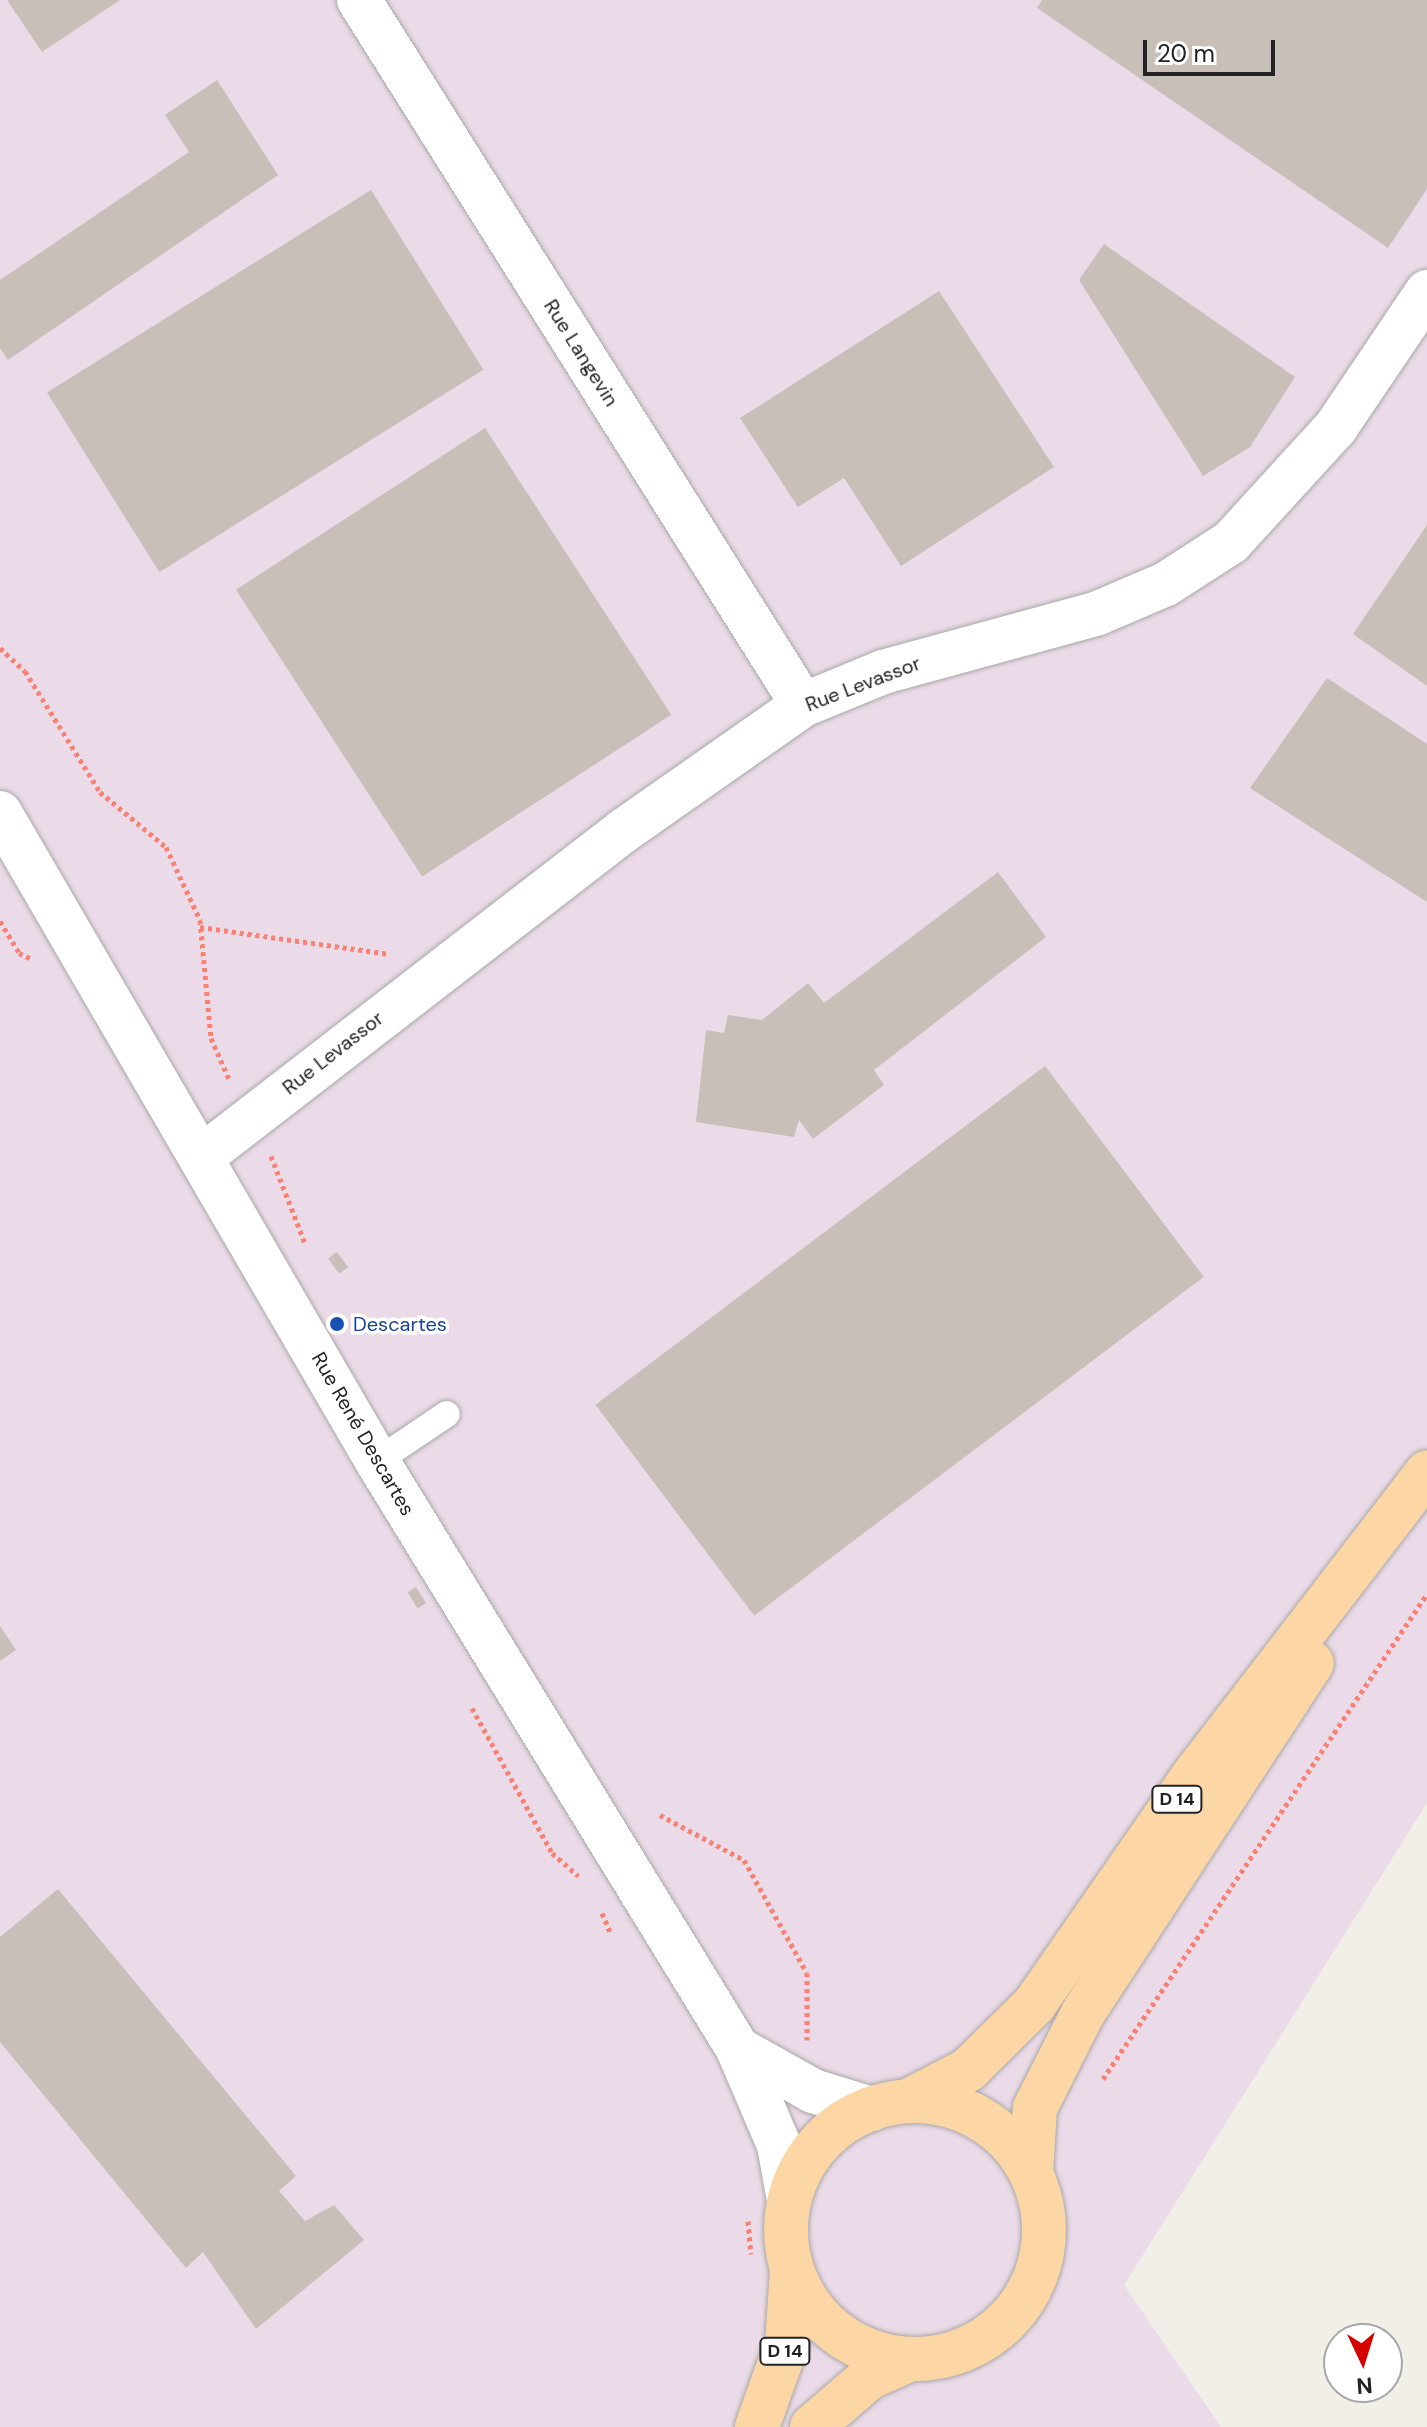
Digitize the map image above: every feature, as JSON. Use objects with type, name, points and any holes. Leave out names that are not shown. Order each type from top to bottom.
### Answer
[{"type":"main road","name":"D 14","points":[[889,2105],[968,2070],[1034,2005],[1194,1775],[1427,1472]]},
{"type":"main road","name":"D 14","points":[[1031,2173],[1035,2108],[1083,2013],[1427,1480]]},
{"type":"main road","points":[[812,2427],[870,2377],[911,2359],[970,2347],[1024,2299],[1044,2243],[1031,2173],[981,2120],[889,2105],[816,2147],[768,2202],[772,2266],[843,2338],[911,2359]]},
{"type":"main road","name":"D 14","points":[[757,2427],[787,2343],[772,2266]]},
{"type":"street","name":"Rue Langevin","points":[[359,0],[803,705]]},
{"type":"street","name":"Rue Levassor","points":[[204,1155],[712,765],[803,705],[883,672],[1098,613],[1166,584],[1231,542],[1336,427],[1427,292]]},
{"type":"street","name":"Rue René Descartes","points":[[0,813],[204,1155],[377,1461],[738,2049],[779,2145],[768,2202]]},
{"type":"street","name":"Rue René Descartes","points":[[738,2049],[813,2091],[889,2105]]},
{"type":"lane","points":[[377,1461],[447,1414]]},
{"type":"path","points":[[0,648],[25,671],[100,792],[166,847],[200,927],[211,1038],[229,1080]]},
{"type":"path","points":[[200,927],[455,963]]},
{"type":"path","points":[[267,1150],[286,1180],[310,1260]]},
{"type":"path","points":[[1097,2088],[1427,1594]]},
{"type":"path","points":[[660,1815],[744,1860],[807,1973],[812,2010],[806,2050]]},
{"type":"path","points":[[768,2202],[772,2266]]},
{"type":"shaded area","points":[[0,0],[1427,0],[1427,1803],[1124,2285],[1221,2427],[0,2427]]},
{"type":"building","points":[[7,0],[120,0],[42,52]]},
{"type":"building","points":[[1042,0],[1427,0],[1427,189],[1388,248],[1037,8]]},
{"type":"building","points":[[217,80],[278,175],[8,360],[0,348],[0,280],[189,152],[165,115]]},
{"type":"building","points":[[371,190],[483,370],[159,572],[47,392]]},
{"type":"building","points":[[1104,244],[1295,377],[1250,447],[1203,476],[1079,280]]},
{"type":"building","points":[[939,291],[1054,467],[901,566],[844,478],[798,507],[740,418]]},
{"type":"building","points":[[485,428],[671,715],[422,877],[236,590]]},
{"type":"building","points":[[1427,525],[1427,686],[1353,634]]},
{"type":"building","points":[[1327,678],[1427,744],[1427,902],[1250,788]]},
{"type":"building","points":[[998,872],[1046,937],[874,1070],[884,1085],[813,1139],[799,1120],[794,1137],[696,1122],[706,1030],[724,1033],[728,1015],[762,1020],[808,983],[824,1003]]},
{"type":"building","points":[[1045,1066],[1204,1277],[754,1616],[595,1405]]},
{"type":"building","points":[[337,1252],[348,1267],[339,1274],[328,1258]]},
{"type":"building","points":[[416,1587],[426,1603],[418,1608],[408,1592]]},
{"type":"building","points":[[0,1626],[16,1650],[0,1661]]},
{"type":"building","points":[[58,1889],[296,2176],[279,2191],[305,2221],[334,2205],[364,2240],[256,2329],[203,2252],[186,2268],[0,2042],[0,1937]]},
{"type":"place","name":"Descartes","points":[[337,1324]]}]
